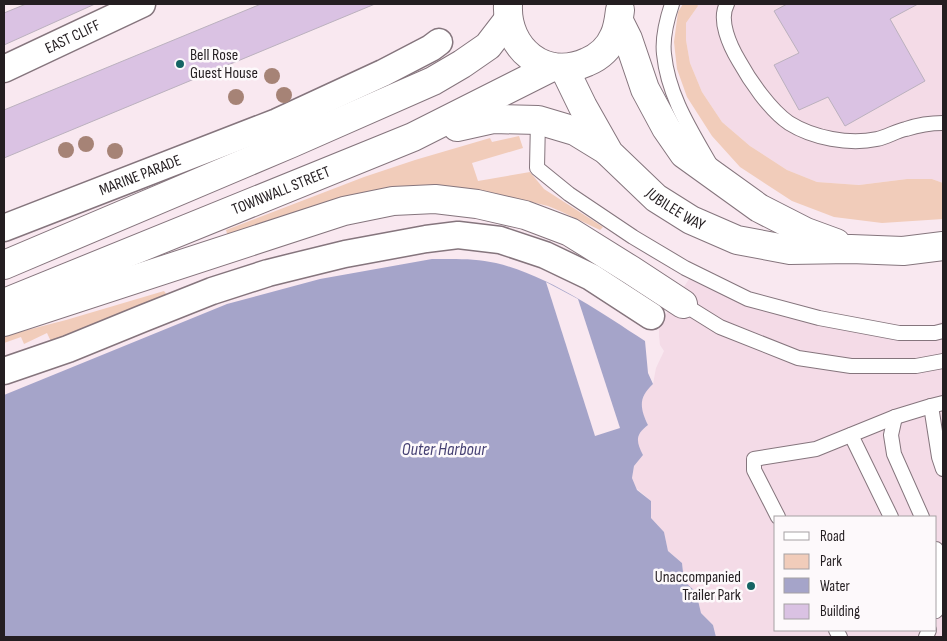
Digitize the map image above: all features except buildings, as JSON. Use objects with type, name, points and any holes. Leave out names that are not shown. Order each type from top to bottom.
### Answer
[{"type":"highway","points":[[508,12],[512,33],[518,45],[539,62],[558,67]]},
{"type":"highway","points":[[4,265],[284,132],[395,98],[432,81],[488,46],[508,12]]},
{"type":"highway","name":"JUBILEE WAY","points":[[619,12],[645,89],[666,128],[684,154],[759,208],[806,232],[851,249]]},
{"type":"highway","name":"TOWNWALL STREET","points":[[4,303],[413,137],[558,67],[580,65],[594,59],[606,49],[614,36],[619,12]]},
{"type":"highway","name":"JUBILEE WAY","points":[[558,67],[609,152],[656,198],[690,220],[737,240],[790,250],[851,249],[903,251],[943,246]]},
{"type":"highway","points":[[413,137],[493,119],[538,120],[576,131],[609,152]]},
{"type":"highway","points":[[4,322],[344,212],[393,201],[436,199],[477,204],[526,214],[570,232],[683,304]]},
{"type":"street","name":"EAST CLIFF","points":[[4,68],[142,4]]},
{"type":"street","name":"MARINE PARADE","points":[[4,228],[284,132],[382,73],[439,42]]},
{"type":"street","points":[[382,73],[395,98]]},
{"type":"street","points":[[4,371],[68,349],[212,291],[268,274],[346,254],[458,235],[500,240],[545,255],[591,277],[651,316]]},
{"type":"lane","points":[[672,4],[664,33],[664,53],[670,87],[684,119],[718,178]]},
{"type":"lane","points":[[727,4],[724,18],[726,30],[736,57],[749,79],[770,106],[788,122],[824,137],[848,142],[877,139],[906,128],[943,123]]},
{"type":"lane","points":[[538,120],[532,157],[537,168],[569,194],[685,268],[748,299],[819,318],[899,333],[935,333],[943,331]]},
{"type":"lane","points":[[683,304],[720,326],[798,358],[851,366],[916,366],[943,361]]},
{"type":"lane","points":[[777,516],[754,470],[754,459],[816,449],[895,417],[937,404],[939,457],[943,469]]},
{"type":"lane","points":[[895,417],[890,435],[894,454],[922,516]]},
{"type":"lane","points":[[850,435],[890,516]]},
{"type":"lane","points":[[937,550],[940,558],[941,584],[937,603]]},
{"type":"shaded area","points":[[697,4],[943,4],[943,183],[932,179],[907,179],[859,185],[817,182],[787,170],[750,146],[722,122],[702,92],[690,63],[686,40],[686,23],[698,6]]},
{"type":"shaded area","points":[[695,270],[739,291],[814,314],[906,328],[935,325],[943,321],[943,637],[716,637],[713,625],[701,613],[696,592],[684,581],[682,563],[668,551],[664,532],[651,518],[651,501],[636,488],[632,478],[634,466],[643,455],[637,439],[641,431],[648,425],[641,404],[645,392],[653,384],[656,368],[664,351],[660,345],[659,325]]},
{"type":"green space","points":[[683,4],[697,4],[698,6],[686,23],[686,40],[690,63],[702,92],[722,122],[750,146],[787,170],[817,182],[859,185],[907,179],[932,179],[943,183],[943,219],[882,223],[834,217],[792,201],[740,167],[712,136],[687,97],[677,69],[674,42],[678,12]]},
{"type":"green space","points":[[519,136],[523,148],[472,163],[478,181],[530,172],[544,189],[603,227],[600,230],[548,206],[480,190],[415,186],[228,237],[226,230],[364,177],[490,138],[492,142]]},
{"type":"green space","points":[[164,291],[170,299],[54,348],[47,333],[24,344],[21,337],[4,343],[4,336]]},
{"type":"water","name":"Outer Harbour","points":[[432,259],[480,260],[516,269],[574,296],[645,341],[648,373],[653,384],[645,394],[642,403],[643,413],[648,425],[638,438],[643,455],[634,466],[632,478],[637,490],[651,501],[651,518],[664,532],[668,551],[682,563],[684,581],[696,592],[701,613],[713,625],[716,637],[4,637],[4,395],[227,304],[320,279]]},
{"type":"pier","points":[[546,282],[578,299],[620,428],[595,436]]},
{"type":"place","name":"Bell Rose Guest House","points":[[180,64]]},
{"type":"place","name":"Unaccompanied Trailer Park","points":[[751,586]]}]
